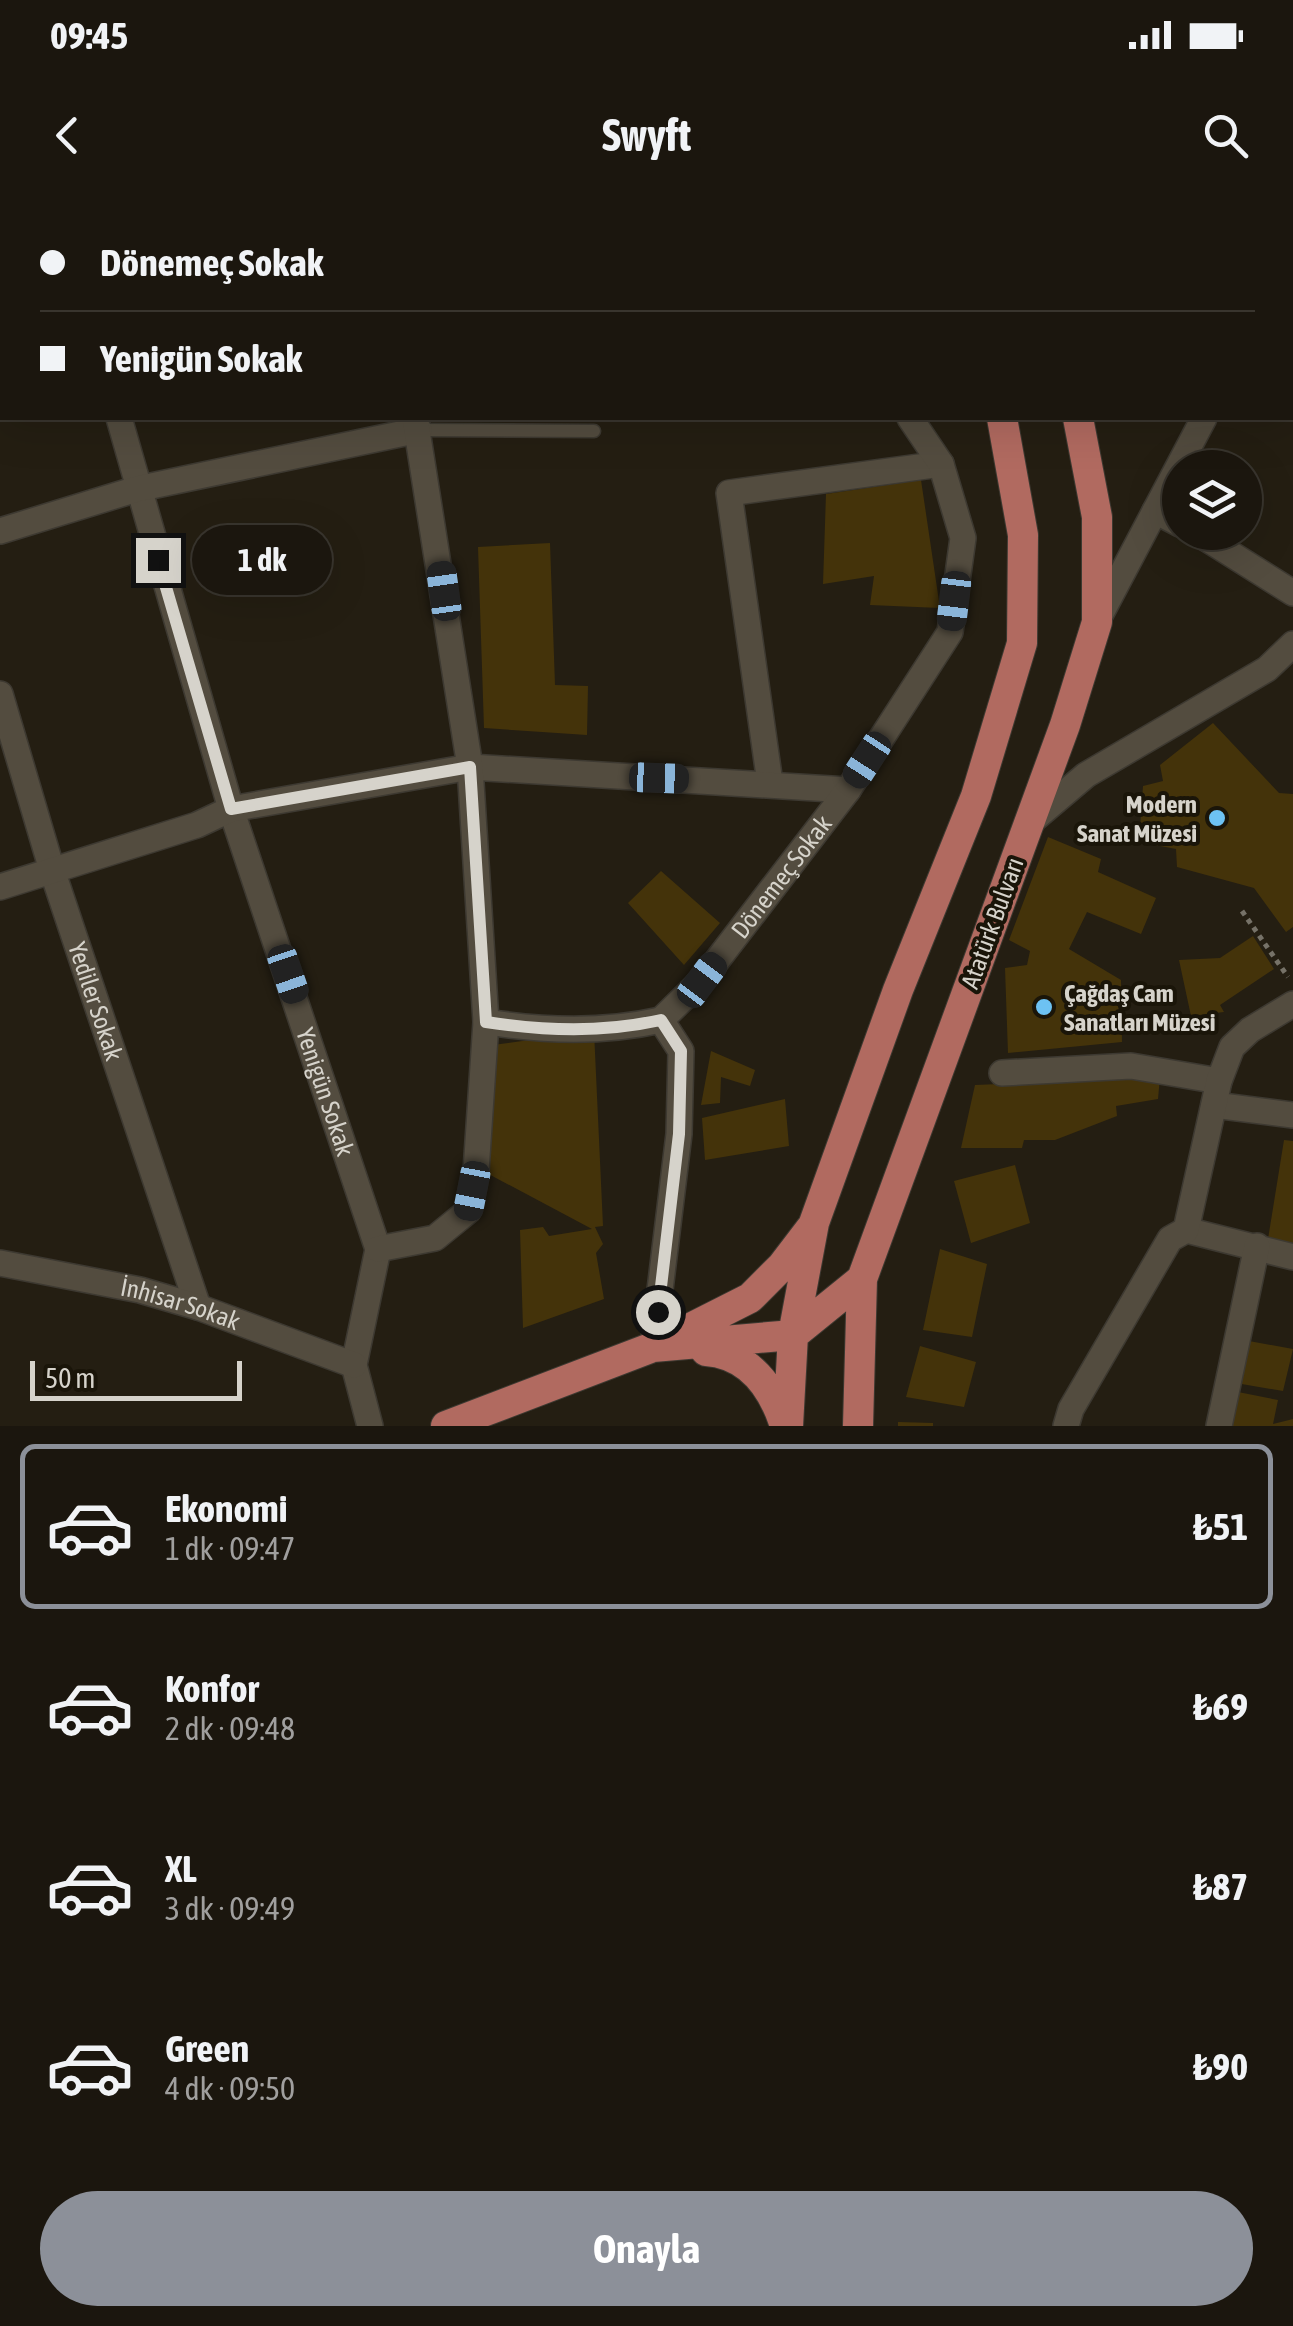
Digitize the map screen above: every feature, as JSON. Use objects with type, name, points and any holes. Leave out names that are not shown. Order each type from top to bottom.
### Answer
[{"type":"main road","points":[[787,1426],[794,1335],[814,1223],[898,990],[976,796],[1022,643],[1023,535],[1002,420]]},
{"type":"main road","name":"Atatürk Bulvarı","points":[[858,1426],[862,1278],[1065,726],[1097,622],[1097,516],[1078,420]]},
{"type":"main road","points":[[448,1426],[653,1347],[750,1298],[782,1266],[814,1223]]},
{"type":"main road","points":[[653,1347],[794,1335],[862,1278]]},
{"type":"main road","points":[[653,1347],[716,1352],[744,1362],[776,1400],[787,1426]]},
{"type":"street","name":"Yenigün Sokak","points":[[120,420],[231,809],[378,1249]]},
{"type":"street","name":"Dönemeç Sokak","points":[[661,1020],[702,980],[848,790],[950,632],[962,538],[941,464],[911,420]]},
{"type":"street","points":[[1097,622],[1203,420]]},
{"type":"street","points":[[0,532],[138,489],[417,424],[470,767],[486,1022],[476,1171],[468,1211],[435,1238],[378,1249],[354,1366],[370,1426]]},
{"type":"street","points":[[770,783],[728,494],[941,464]]},
{"type":"street","points":[[1155,511],[1162,515]]},
{"type":"street","points":[[1225,550],[1293,593]]},
{"type":"street","points":[[1027,825],[1086,775],[1267,669],[1293,644]]},
{"type":"street","name":"Yediler Sokak","points":[[0,694],[52,870],[198,1307]]},
{"type":"street","points":[[0,887],[197,825],[231,809],[470,767],[848,790]]},
{"type":"street","points":[[1186,1230],[1216,1093],[1232,1047],[1250,1030],[1293,1004]]},
{"type":"street","points":[[486,1022],[548,1031],[622,1028],[661,1020],[681,1051],[679,1134],[653,1347]]},
{"type":"street","points":[[1002,1073],[1130,1066],[1293,1114]]},
{"type":"street","points":[[1066,1426],[1071,1409],[1170,1239],[1186,1230],[1293,1257]]},
{"type":"street","points":[[1220,1426],[1257,1246]]},
{"type":"street","name":"İnhisar Sokak","points":[[1,1262],[140,1290],[198,1307],[354,1366]]},
{"type":"lane","points":[[417,424],[594,431]]},
{"type":"path","points":[[1242,911],[1293,984]]},
{"type":"building","points":[[921,480],[940,608],[870,605],[874,576],[823,584],[826,494]]},
{"type":"building","points":[[550,543],[555,685],[588,686],[587,735],[484,728],[478,547]]},
{"type":"building","name":"Modern Sanat Müzesi","points":[[1213,723],[1279,793],[1293,794],[1293,927],[1286,932],[1254,888],[1177,867],[1176,849],[1139,842],[1143,786],[1163,781],[1160,765]]},
{"type":"building","points":[[1048,837],[1101,859],[1098,872],[1156,898],[1141,934],[1087,912],[1069,949],[1121,980],[1122,1042],[1008,1053],[1005,968],[1027,965],[1030,951],[1009,940]]},
{"type":"building","points":[[661,871],[720,923],[684,965],[628,903]]},
{"type":"building","points":[[1253,936],[1274,969],[1220,1005],[1224,1012],[1191,1016],[1179,960],[1220,958]]},
{"type":"building","points":[[594,1031],[603,1226],[595,1227],[603,1244],[596,1253],[604,1299],[523,1328],[520,1230],[543,1227],[549,1236],[592,1229],[481,1170],[493,1045]]},
{"type":"building","points":[[711,1051],[755,1070],[750,1086],[721,1077],[720,1103],[701,1105]]},
{"type":"building","points":[[1160,1077],[1158,1099],[1116,1106],[1117,1116],[1055,1140],[1024,1140],[1022,1148],[961,1148],[975,1085]]},
{"type":"building","points":[[785,1099],[789,1146],[705,1160],[702,1118]]},
{"type":"building","points":[[1284,1140],[1293,1141],[1293,1243],[1268,1239]]},
{"type":"building","points":[[1015,1165],[1030,1223],[971,1243],[954,1181]]},
{"type":"building","points":[[940,1249],[987,1264],[972,1337],[923,1330]]},
{"type":"building","points":[[1238,1339],[1293,1349],[1283,1391],[1230,1382]]},
{"type":"building","points":[[920,1346],[976,1362],[964,1407],[906,1397]]},
{"type":"building","points":[[1228,1390],[1278,1400],[1273,1424],[1293,1419],[1293,1426],[1219,1426]]},
{"type":"building","points":[[898,1422],[933,1423],[933,1426],[898,1426]]},
{"type":"place","name":"Modern Sanat Müzesi","points":[[1217,818]]},
{"type":"place","name":"Çağdaş Cam Sanatları Müzesi","points":[[1044,1007]]},
{"type":"route","points":[[158,560],[231,809],[470,767],[486,1022],[548,1031],[622,1028],[661,1020],[681,1051],[679,1134],[658,1312]]}]
